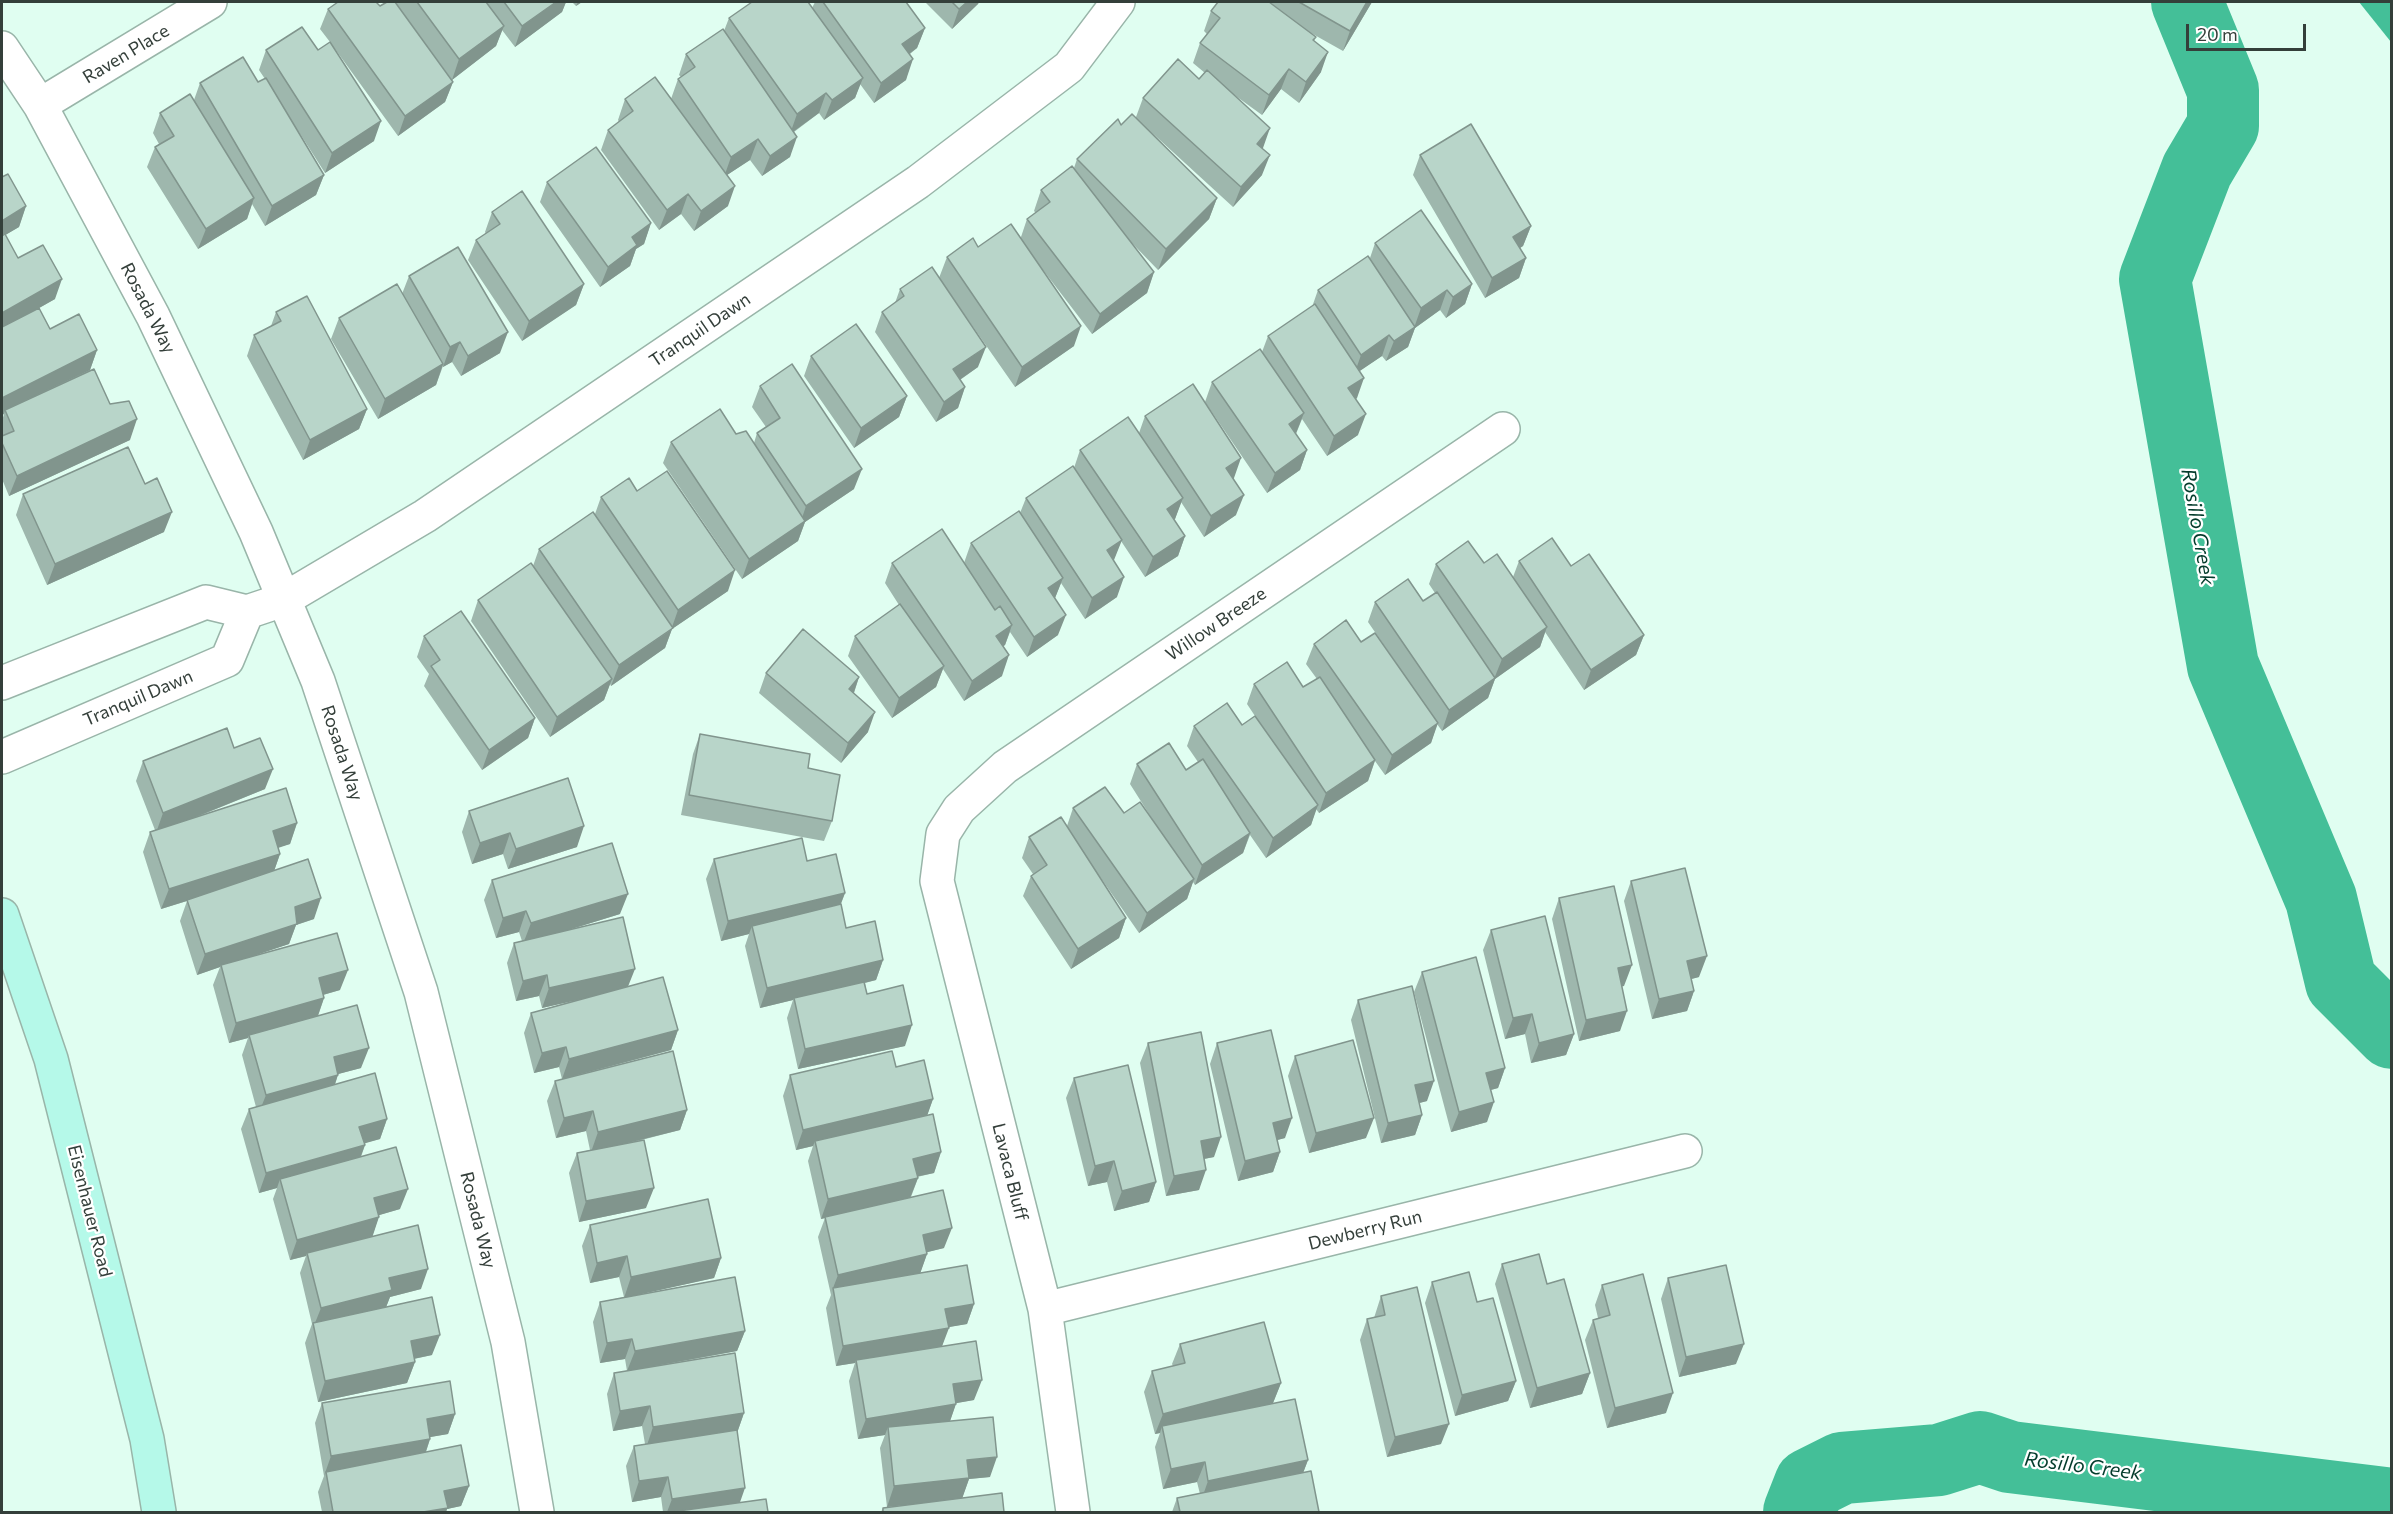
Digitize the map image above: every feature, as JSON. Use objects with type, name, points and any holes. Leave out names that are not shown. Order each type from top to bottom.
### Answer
[{"type":"main road","name":"Eisenhauer Road","points":[[2,915],[51,1059],[147,1439],[159,1512]]},
{"type":"street","name":"Raven Place","points":[[40,105],[210,2]]},
{"type":"street","name":"Tranquil Dawn","points":[[2,757],[227,660],[247,612],[283,600],[425,516],[918,182],[1069,67],[1118,2]]},
{"type":"street","name":"Rosada Way","points":[[2,48],[40,105],[153,316],[255,532],[318,681],[421,992],[508,1342],[537,1512]]},
{"type":"street","name":"Willow Breeze","points":[[943,834],[959,809],[1005,767],[1503,429]]},
{"type":"street","points":[[2,683],[206,602],[247,612]]},
{"type":"street","name":"Lavaca Bluff","points":[[943,834],[937,881],[1045,1309],[1073,1512]]},
{"type":"street","name":"Dewberry Run","points":[[1045,1309],[1684,1151]]},
{"type":"shaded area","points":[[2359,2],[2391,2],[2391,42]]},
{"type":"building","points":[[338,2],[376,2],[380,6],[387,2],[395,2],[453,82],[405,116],[328,9]]},
{"type":"building","points":[[417,2],[486,2],[504,26],[459,59]]},
{"type":"building","points":[[504,2],[556,2],[522,26]]},
{"type":"building","points":[[752,2],[808,2],[863,78],[832,100],[826,93],[797,114],[729,18]]},
{"type":"building","points":[[823,2],[906,2],[925,28],[902,44],[913,59],[881,83]]},
{"type":"building","points":[[952,2],[967,2],[959,9]]},
{"type":"building","points":[[1218,2],[1269,2],[1316,37],[1313,40],[1328,52],[1306,82],[1289,69],[1269,95],[1200,43],[1220,18],[1211,11]]},
{"type":"building","points":[[1299,2],[1367,2],[1350,31]]},
{"type":"building","points":[[302,27],[318,50],[330,42],[381,121],[332,153],[266,50]]},
{"type":"building","points":[[723,29],[797,137],[770,156],[758,139],[731,157],[678,79],[695,67],[686,54]]},
{"type":"building","points":[[243,57],[258,82],[266,78],[324,175],[272,206],[200,83]]},
{"type":"building","points":[[1178,59],[1199,79],[1207,70],[1270,128],[1257,144],[1270,155],[1241,187],[1143,98]]},
{"type":"building","points":[[655,77],[735,186],[701,211],[688,194],[667,210],[608,130],[633,111],[625,99]]},
{"type":"building","points":[[190,94],[254,198],[206,229],[155,147],[174,136],[160,113]]},
{"type":"building","points":[[1132,114],[1217,198],[1166,249],[1077,159],[1118,119],[1121,125]]},
{"type":"building","points":[[1471,124],[1531,226],[1513,237],[1526,258],[1492,278],[1420,155]]},
{"type":"building","points":[[596,147],[651,223],[632,237],[637,245],[608,267],[547,182]]},
{"type":"building","points":[[1072,166],[1154,272],[1100,314],[1027,219],[1050,202],[1041,190]]},
{"type":"building","points":[[8,174],[26,206],[2,221],[2,177]]},
{"type":"building","points":[[522,191],[584,284],[529,321],[476,240],[500,224],[492,212]]},
{"type":"building","points":[[1421,210],[1472,284],[1453,297],[1447,290],[1421,308],[1375,243]]},
{"type":"building","points":[[1011,224],[1081,326],[1022,367],[947,257],[973,238],[978,247]]},
{"type":"building","points":[[5,234],[18,258],[43,245],[62,279],[2,313],[2,236]]},
{"type":"building","points":[[458,247],[508,332],[468,356],[460,342],[450,347],[409,276]]},
{"type":"building","points":[[1368,256],[1415,327],[1394,341],[1389,335],[1361,355],[1318,290]]},
{"type":"building","points":[[932,267],[986,347],[953,369],[965,387],[944,402],[882,312],[904,296],[900,289]]},
{"type":"building","points":[[397,284],[443,364],[385,399],[339,318]]},
{"type":"building","points":[[307,296],[367,409],[310,440],[254,335],[281,321],[276,312]]},
{"type":"building","points":[[1315,304],[1364,378],[1348,388],[1366,414],[1334,436],[1268,336]]},
{"type":"building","points":[[39,308],[50,329],[79,314],[97,350],[2,398],[2,327]]},
{"type":"building","points":[[856,324],[907,396],[861,428],[811,356]]},
{"type":"building","points":[[1260,349],[1304,413],[1289,424],[1307,450],[1275,473],[1212,382]]},
{"type":"building","points":[[792,364],[862,469],[806,506],[757,433],[780,418],[760,386]]},
{"type":"building","points":[[94,369],[110,404],[129,401],[137,419],[17,476],[2,443],[2,436],[14,431],[5,410]]},
{"type":"building","points":[[1193,384],[1241,458],[1226,468],[1244,495],[1211,516],[1145,416]]},
{"type":"building","points":[[720,409],[736,434],[746,431],[805,521],[749,559],[671,442]]},
{"type":"building","points":[[1128,417],[1183,498],[1167,509],[1185,536],[1153,557],[1080,450]]},
{"type":"building","points":[[128,447],[145,484],[157,478],[172,512],[55,564],[23,494]]},
{"type":"building","points":[[1073,466],[1122,540],[1107,550],[1124,577],[1092,598],[1026,498]]},
{"type":"building","points":[[667,471],[735,570],[678,610],[601,497],[629,478],[637,491]]},
{"type":"building","points":[[1019,511],[1063,578],[1048,588],[1066,615],[1034,637],[971,543]]},
{"type":"building","points":[[593,512],[673,628],[619,665],[539,549]]},
{"type":"building","points":[[942,529],[995,610],[1000,606],[1012,625],[996,636],[1009,655],[972,681],[892,563]]},
{"type":"building","points":[[1552,538],[1571,566],[1589,554],[1644,635],[1591,670],[1519,561]]},
{"type":"building","points":[[1468,541],[1484,563],[1497,554],[1547,627],[1502,659],[1436,564]]},
{"type":"building","points":[[531,563],[612,679],[557,717],[478,600]]},
{"type":"building","points":[[1408,579],[1423,601],[1437,592],[1495,678],[1449,710],[1375,602]]},
{"type":"building","points":[[900,604],[944,666],[899,698],[855,636]]},
{"type":"building","points":[[461,611],[535,718],[489,750],[431,666],[440,660],[424,636]]},
{"type":"building","points":[[1346,620],[1361,642],[1375,633],[1438,723],[1392,755],[1314,644]]},
{"type":"building","points":[[803,629],[859,677],[849,689],[875,712],[848,743],[766,673]]},
{"type":"building","points":[[1287,662],[1303,687],[1320,677],[1375,760],[1326,793],[1254,684]]},
{"type":"building","points":[[1227,703],[1242,725],[1255,716],[1318,805],[1273,838],[1194,726]]},
{"type":"building","points":[[227,728],[234,748],[260,738],[273,769],[163,813],[143,761]]},
{"type":"building","points":[[700,734],[810,754],[808,768],[840,775],[832,821],[689,795]]},
{"type":"building","points":[[1169,743],[1186,770],[1203,759],[1250,833],[1202,865],[1137,764]]},
{"type":"building","points":[[568,778],[584,826],[516,849],[510,833],[480,843],[469,811]]},
{"type":"building","points":[[1105,787],[1124,813],[1140,802],[1194,879],[1147,913],[1073,808]]},
{"type":"building","points":[[286,788],[297,823],[273,831],[280,854],[169,889],[150,832]]},
{"type":"building","points":[[1061,817],[1126,918],[1078,949],[1031,876],[1047,865],[1029,837]]},
{"type":"building","points":[[802,838],[807,861],[836,854],[845,893],[728,921],[714,859]]},
{"type":"building","points":[[612,843],[628,894],[531,923],[526,911],[503,918],[492,880]]},
{"type":"building","points":[[308,859],[321,898],[295,907],[297,924],[205,954],[187,900]]},
{"type":"building","points":[[1685,868],[1707,956],[1687,961],[1694,991],[1659,999],[1631,881]]},
{"type":"building","points":[[1614,886],[1632,965],[1618,968],[1627,1011],[1586,1020],[1559,898]]},
{"type":"building","points":[[841,904],[846,928],[875,921],[883,960],[767,988],[752,926]]},
{"type":"building","points":[[1545,916],[1574,1034],[1539,1043],[1532,1014],[1513,1018],[1491,930]]},
{"type":"building","points":[[623,917],[635,969],[549,988],[547,975],[523,981],[514,943]]},
{"type":"building","points":[[337,933],[348,970],[319,978],[324,998],[236,1023],[221,965]]},
{"type":"building","points":[[1476,957],[1505,1068],[1486,1073],[1494,1102],[1459,1112],[1422,972]]},
{"type":"building","points":[[663,977],[678,1030],[569,1059],[566,1047],[542,1053],[531,1013]]},
{"type":"building","points":[[864,982],[867,994],[903,985],[912,1025],[805,1049],[794,998]]},
{"type":"building","points":[[1412,986],[1434,1081],[1415,1085],[1422,1115],[1388,1123],[1358,1000]]},
{"type":"building","points":[[357,1005],[369,1048],[334,1057],[338,1075],[266,1095],[249,1035]]},
{"type":"building","points":[[1271,1030],[1292,1118],[1273,1123],[1280,1152],[1245,1161],[1217,1043]]},
{"type":"building","points":[[1201,1032],[1221,1137],[1201,1141],[1206,1170],[1174,1176],[1148,1043]]},
{"type":"building","points":[[1353,1040],[1374,1118],[1316,1133],[1295,1056]]},
{"type":"building","points":[[673,1051],[687,1110],[598,1132],[593,1111],[564,1118],[555,1081]]},
{"type":"building","points":[[892,1051],[896,1067],[924,1060],[933,1099],[803,1130],[790,1075]]},
{"type":"building","points":[[1128,1065],[1156,1182],[1122,1191],[1114,1161],[1095,1166],[1074,1078]]},
{"type":"building","points":[[375,1073],[387,1119],[359,1127],[365,1145],[266,1173],[249,1109]]},
{"type":"building","points":[[933,1114],[941,1152],[913,1159],[918,1178],[828,1199],[815,1141]]},
{"type":"building","points":[[644,1140],[654,1188],[586,1201],[577,1153]]},
{"type":"building","points":[[396,1147],[408,1189],[374,1198],[379,1217],[297,1240],[280,1179]]},
{"type":"building","points":[[943,1190],[952,1228],[923,1235],[927,1254],[838,1275],[825,1217]]},
{"type":"building","points":[[708,1199],[721,1258],[631,1277],[627,1256],[597,1263],[590,1225]]},
{"type":"building","points":[[418,1225],[428,1269],[389,1278],[392,1290],[321,1308],[307,1253]]},
{"type":"building","points":[[1539,1254],[1547,1284],[1564,1279],[1590,1373],[1537,1388],[1502,1264]]},
{"type":"building","points":[[967,1265],[974,1304],[945,1309],[949,1328],[843,1346],[833,1288]]},
{"type":"building","points":[[1726,1265],[1744,1344],[1686,1357],[1668,1278]]},
{"type":"building","points":[[1469,1272],[1477,1302],[1493,1298],[1516,1381],[1462,1395],[1432,1282]]},
{"type":"building","points":[[1643,1274],[1673,1393],[1615,1408],[1593,1320],[1610,1315],[1602,1285]]},
{"type":"building","points":[[735,1277],[745,1331],[635,1351],[632,1339],[607,1343],[600,1302]]},
{"type":"building","points":[[1417,1287],[1449,1424],[1395,1437],[1367,1319],[1385,1315],[1381,1296]]},
{"type":"building","points":[[432,1297],[440,1335],[411,1341],[415,1362],[325,1381],[313,1323]]},
{"type":"building","points":[[1264,1322],[1281,1383],[1163,1414],[1152,1371],[1185,1363],[1180,1344]]},
{"type":"building","points":[[976,1341],[982,1380],[953,1384],[956,1404],[866,1419],[856,1360]]},
{"type":"building","points":[[735,1353],[744,1413],[653,1427],[650,1406],[620,1411],[614,1373]]},
{"type":"building","points":[[450,1381],[455,1414],[427,1419],[430,1439],[331,1456],[322,1403]]},
{"type":"building","points":[[1295,1399],[1308,1460],[1208,1481],[1205,1462],[1171,1469],[1162,1426]]},
{"type":"building","points":[[993,1417],[997,1457],[967,1460],[969,1478],[894,1486],[888,1427]]},
{"type":"building","points":[[737,1430],[745,1488],[672,1499],[668,1477],[639,1481],[634,1446]]},
{"type":"building","points":[[461,1445],[469,1486],[444,1491],[448,1508],[423,1512],[333,1512],[326,1472]]},
{"type":"building","points":[[1311,1471],[1319,1512],[1180,1512],[1177,1498]]},
{"type":"building","points":[[1002,1493],[1004,1512],[883,1512],[883,1508]]},
{"type":"building","points":[[766,1499],[768,1512],[671,1512]]},
{"type":"waterway","name":"Rosillo Creek","points":[[2187,2],[2223,90],[2223,126],[2197,170],[2155,279],[2223,666],[2321,899],[2341,982],[2392,1033]]},
{"type":"waterway","name":"Rosillo Creek","points":[[1799,1512],[1810,1484],[1842,1468],[1939,1460],[1980,1447],[2010,1457],[2392,1504]]}]
